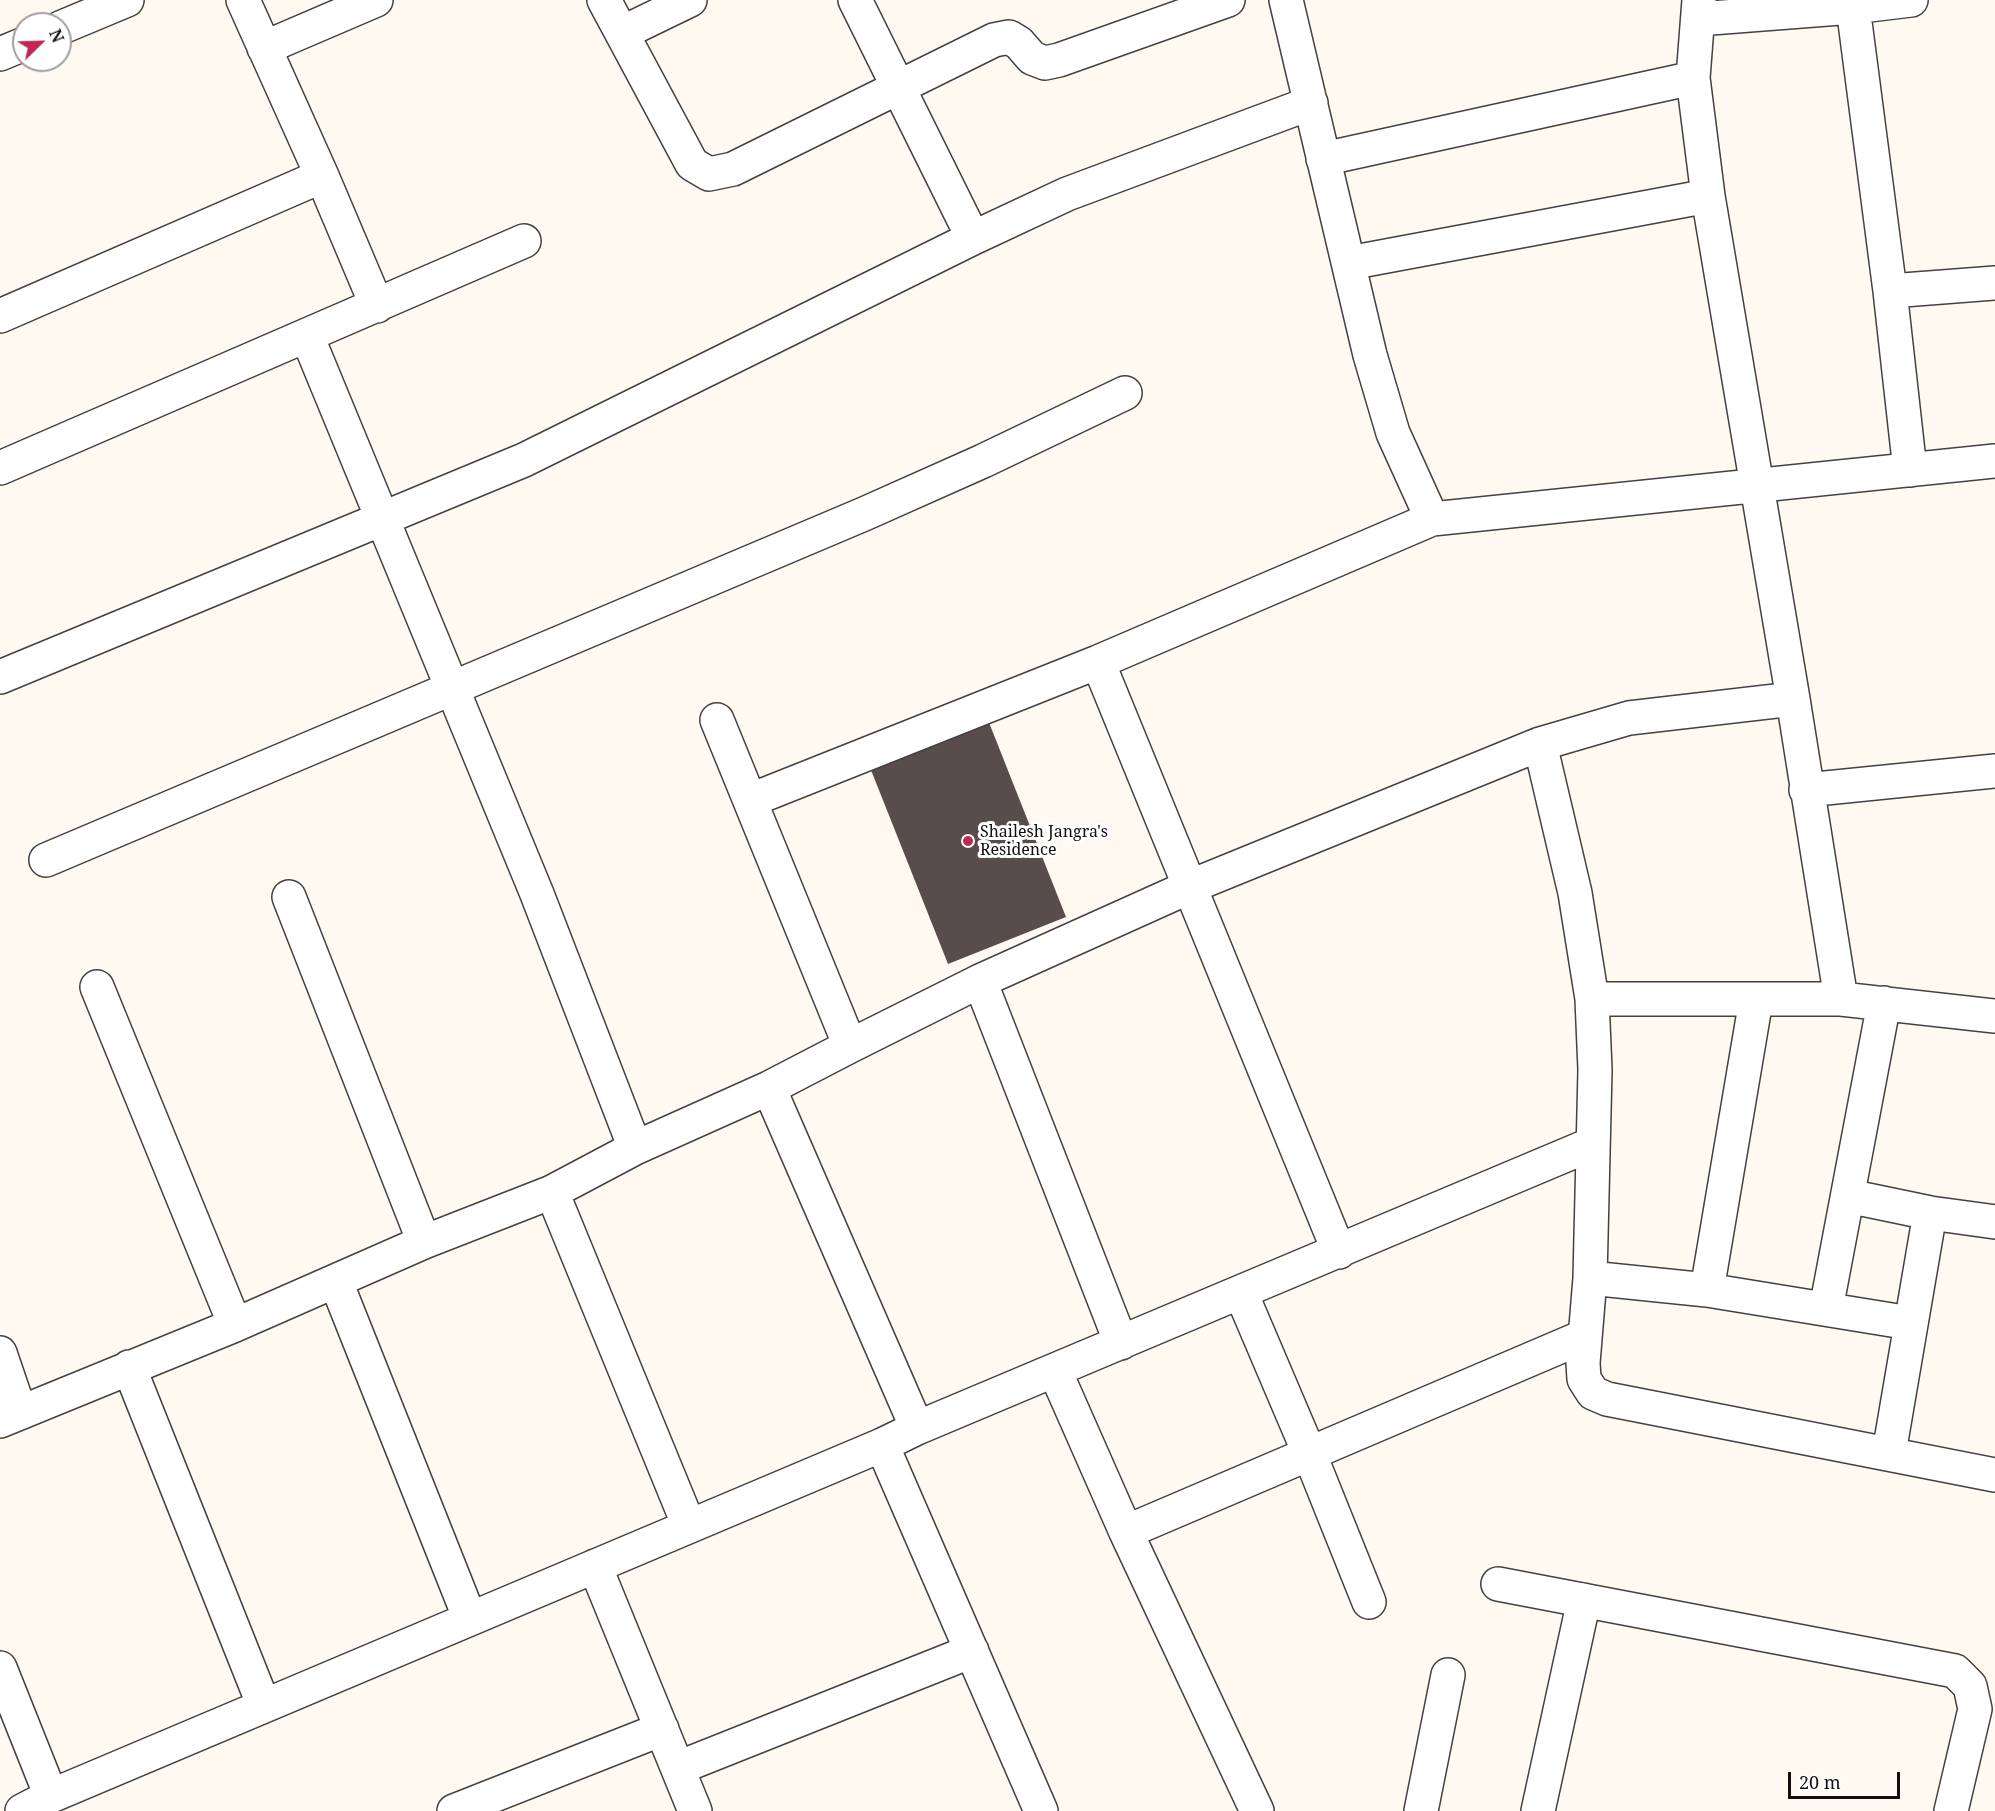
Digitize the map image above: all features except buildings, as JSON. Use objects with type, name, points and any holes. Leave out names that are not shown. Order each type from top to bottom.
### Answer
[{"type":"street","points":[[72,23],[127,0]]},
{"type":"street","points":[[243,0],[377,306]]},
{"type":"street","points":[[264,48],[376,0]]},
{"type":"street","points":[[604,0],[692,164],[709,174],[733,169],[994,40],[1009,37],[1019,43],[1032,58],[1045,63],[1228,0]]},
{"type":"street","points":[[622,33],[690,0]]},
{"type":"street","points":[[855,0],[974,238]]},
{"type":"street","points":[[1286,0],[1370,355],[1393,433],[1432,519]]},
{"type":"street","points":[[1841,999],[1708,196],[1693,78],[1698,10],[1911,0]]},
{"type":"street","points":[[1852,4],[1890,291],[1910,470]]},
{"type":"street","points":[[1323,159],[1693,78]]},
{"type":"street","points":[[0,677],[524,460],[1067,194],[1311,103]]},
{"type":"street","points":[[0,316],[322,176]]},
{"type":"street","points":[[1349,263],[1708,196]]},
{"type":"street","points":[[0,468],[524,241]]},
{"type":"street","points":[[1890,291],[1995,284]]},
{"type":"street","points":[[307,336],[537,894],[635,1148]]},
{"type":"street","points":[[46,860],[864,514],[983,461],[1125,393]]},
{"type":"street","points":[[751,800],[1098,662],[1432,519],[1910,470],[1994,466]]},
{"type":"street","points":[[1098,662],[1339,1252]]},
{"type":"street","points":[[0,1353],[10,1417],[235,1325],[424,1242],[552,1192],[635,1148],[769,1089],[980,981],[1189,887],[1540,744],[1629,718],[1793,699]]},
{"type":"street","points":[[717,720],[850,1046]]},
{"type":"street","points":[[1540,744],[1575,893],[1592,999],[1595,1070],[1590,1278],[1583,1363],[1584,1379],[1593,1393],[1607,1399],[1995,1475]]},
{"type":"street","points":[[1806,790],[1995,771]]},
{"type":"street","points":[[289,897],[424,1242]]},
{"type":"street","points":[[980,981],[1121,1343]]},
{"type":"street","points":[[97,987],[235,1325]]},
{"type":"street","points":[[1592,999],[1841,999],[1995,1016]]},
{"type":"street","points":[[1707,1290],[1756,1000]]},
{"type":"street","points":[[1826,1309],[1884,1004]]},
{"type":"street","points":[[769,1089],[917,1428]]},
{"type":"street","points":[[22,1811],[51,1796],[882,1445],[917,1428],[1592,1144]]},
{"type":"street","points":[[552,1192],[689,1526]]},
{"type":"street","points":[[1848,1196],[1930,1213],[1995,1222]]},
{"type":"street","points":[[1889,1453],[1930,1213]]},
{"type":"street","points":[[1590,1278],[1707,1290],[1910,1323]]},
{"type":"street","points":[[336,1282],[470,1619]]},
{"type":"street","points":[[1241,1293],[1369,1602]]},
{"type":"street","points":[[1126,1532],[1585,1336]]},
{"type":"street","points":[[129,1367],[264,1706]]},
{"type":"street","points":[[1055,1371],[1126,1532],[1257,1811]]},
{"type":"street","points":[[882,1445],[1041,1811]]},
{"type":"street","points":[[596,1566],[695,1811]]},
{"type":"street","points":[[1498,1584],[1955,1671],[1970,1686],[1976,1709],[1951,1811]]},
{"type":"street","points":[[1538,1811],[1584,1600]]},
{"type":"street","points":[[678,1768],[972,1651]]},
{"type":"street","points":[[0,1668],[51,1796]]},
{"type":"street","points":[[1421,1811],[1448,1675]]},
{"type":"street","points":[[454,1811],[501,1802],[662,1729]]},
{"type":"place","name":"Shailesh Jangra's Residence","points":[[968,841]]}]
